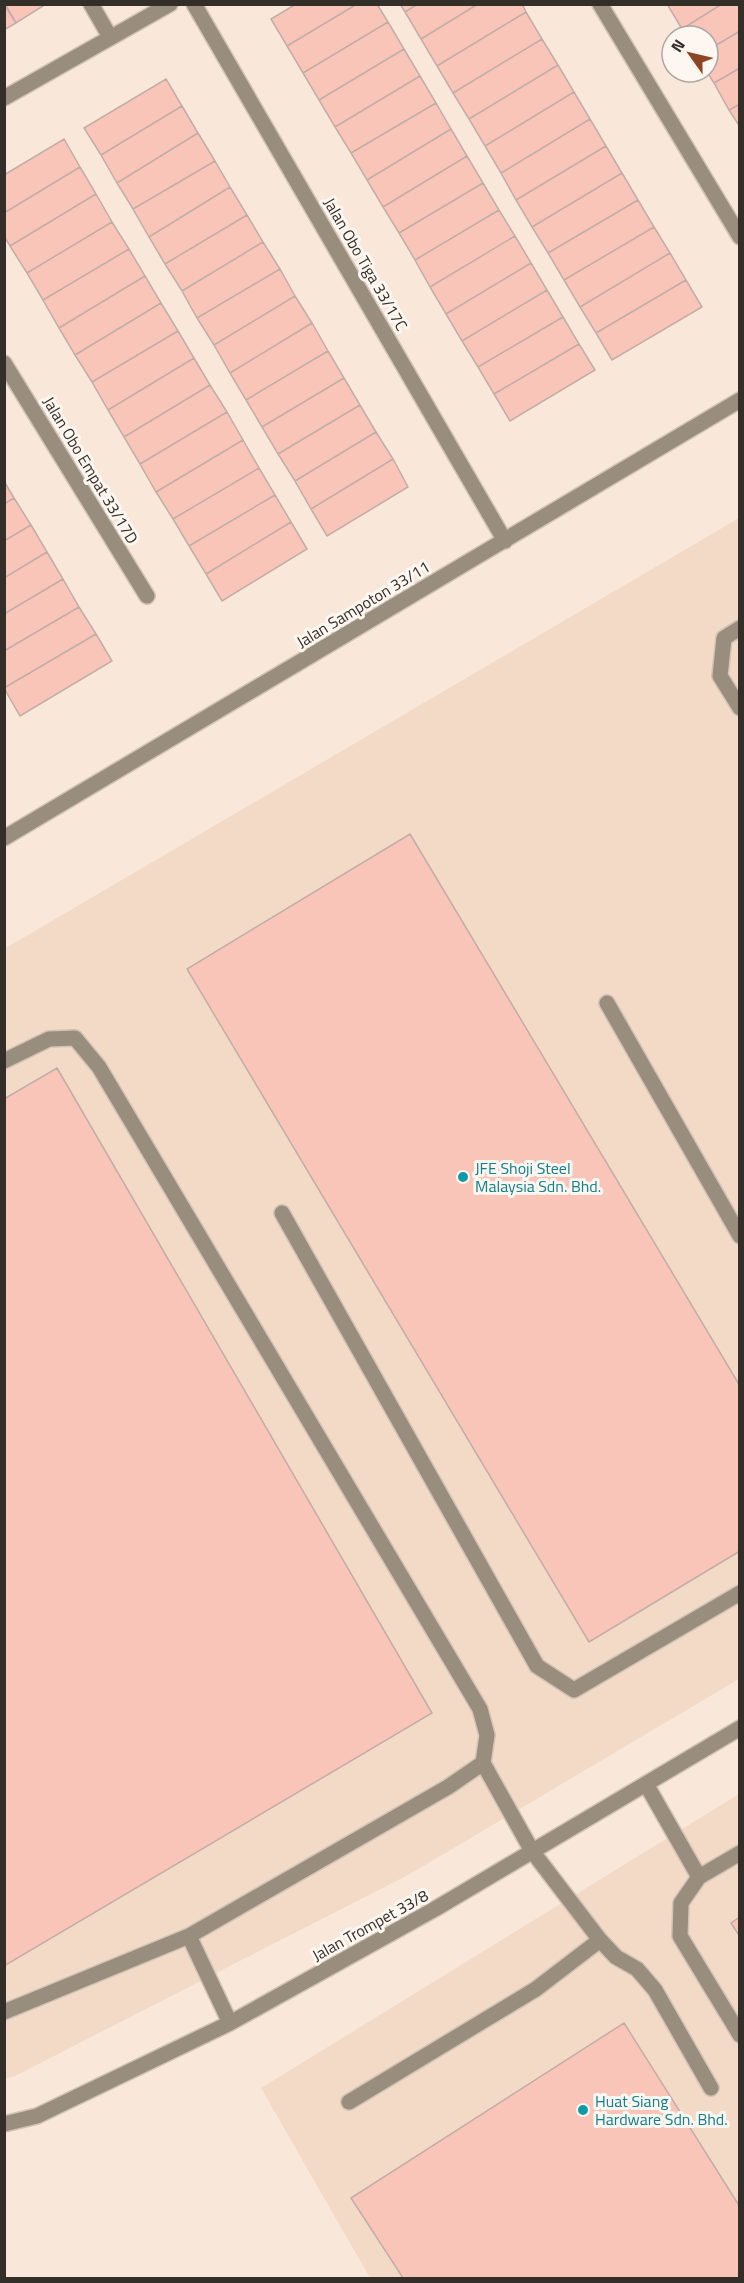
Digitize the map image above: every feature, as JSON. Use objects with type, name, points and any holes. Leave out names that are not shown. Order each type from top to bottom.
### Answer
[{"type":"street","points":[[91,4],[110,37]]},
{"type":"street","points":[[4,98],[170,4]]},
{"type":"street","name":"Jalan Obo Tiga 33/17C","points":[[194,4],[505,541]]},
{"type":"street","points":[[600,4],[740,237]]},
{"type":"street","name":"Jalan Obo Empat 33/17D","points":[[4,363],[147,596]]},
{"type":"street","name":"Jalan Sampoton 33/11","points":[[4,838],[740,400]]},
{"type":"street","points":[[740,628],[724,638],[720,676],[740,708]]},
{"type":"street","points":[[607,1003],[740,1236]]},
{"type":"street","points":[[4,1061],[49,1039],[75,1038],[99,1067],[480,1709],[487,1736],[483,1763],[532,1851],[600,1940],[616,1957],[637,1969],[655,1990],[711,2088]]},
{"type":"street","points":[[282,1213],[537,1666],[574,1690],[740,1593]]},
{"type":"street","name":"Jalan Trompet 33/8","points":[[4,2124],[37,2116],[230,2023],[435,1910],[740,1728]]},
{"type":"street","points":[[4,2012],[189,1936],[448,1787],[483,1763]]},
{"type":"street","points":[[646,1784],[699,1877]]},
{"type":"street","points":[[740,1853],[699,1877],[681,1904],[680,1936],[740,2035]]},
{"type":"street","points":[[189,1936],[230,2023]]},
{"type":"street","points":[[349,2102],[536,1989],[600,1940]]},
{"type":"shaded area","points":[[739,518],[739,1679],[410,1874],[17,2075],[5,2079],[4,949]]},
{"type":"shaded area","points":[[739,1794],[739,2278],[370,2278],[261,2088]]},
{"type":"building","points":[[4,4],[16,23],[4,30]]},
{"type":"building","points":[[5,4],[42,4],[43,6],[16,23]]},
{"type":"building","points":[[296,4],[357,4],[287,46],[271,19]]},
{"type":"building","points":[[357,4],[377,4],[388,22],[303,73],[287,46]]},
{"type":"building","points":[[400,4],[418,4],[405,12]]},
{"type":"building","points":[[418,4],[478,4],[421,39],[405,12]]},
{"type":"building","points":[[478,4],[522,4],[526,12],[437,66],[421,39]]},
{"type":"building","points":[[667,4],[722,4],[690,24],[679,24]]},
{"type":"building","points":[[722,4],[740,4],[740,31],[720,43],[720,24],[690,24]]},
{"type":"building","points":[[526,12],[542,39],[453,93],[437,66]]},
{"type":"building","points":[[388,22],[404,49],[319,100],[303,73]]},
{"type":"building","points":[[740,31],[740,68],[720,80],[720,43]]},
{"type":"building","points":[[542,39],[558,65],[469,119],[453,93]]},
{"type":"building","points":[[404,49],[420,76],[335,127],[319,100]]},
{"type":"building","points":[[558,65],[574,92],[485,146],[469,119]]},
{"type":"building","points":[[740,68],[740,104],[729,110],[715,84],[720,84],[720,80]]},
{"type":"building","points":[[420,76],[436,103],[351,153],[335,127]]},
{"type":"building","points":[[166,79],[182,106],[101,155],[84,128]]},
{"type":"building","points":[[574,92],[590,119],[501,173],[485,146]]},
{"type":"building","points":[[436,103],[451,129],[367,180],[351,153]]},
{"type":"building","points":[[740,104],[740,127],[729,110]]},
{"type":"building","points":[[182,106],[198,133],[117,183],[101,155]]},
{"type":"building","points":[[590,119],[606,146],[516,200],[501,173]]},
{"type":"building","points":[[451,129],[467,156],[383,207],[367,180]]},
{"type":"building","points":[[198,133],[215,161],[133,209],[117,183]]},
{"type":"building","points":[[64,139],[80,167],[4,213],[4,175]]},
{"type":"building","points":[[606,146],[622,173],[532,227],[516,200]]},
{"type":"building","points":[[467,156],[483,183],[399,233],[383,207]]},
{"type":"building","points":[[215,161],[230,187],[149,237],[133,209]]},
{"type":"building","points":[[80,167],[96,194],[10,246],[4,236],[4,213]]},
{"type":"building","points":[[622,173],[638,200],[548,253],[532,227]]},
{"type":"building","points":[[483,183],[499,210],[415,260],[399,233]]},
{"type":"building","points":[[230,187],[247,215],[165,264],[149,237]]},
{"type":"building","points":[[96,194],[112,222],[27,273],[10,246]]},
{"type":"building","points":[[638,200],[654,227],[564,280],[548,253]]},
{"type":"building","points":[[499,210],[515,236],[430,287],[415,260]]},
{"type":"building","points":[[247,215],[263,242],[182,291],[165,264]]},
{"type":"building","points":[[112,222],[129,249],[43,300],[27,273]]},
{"type":"building","points":[[654,227],[670,253],[580,307],[564,280]]},
{"type":"building","points":[[515,236],[531,263],[446,314],[430,287]]},
{"type":"building","points":[[263,242],[280,269],[197,318],[182,291]]},
{"type":"building","points":[[129,249],[145,276],[59,328],[43,300]]},
{"type":"building","points":[[670,253],[686,280],[596,333],[580,307]]},
{"type":"building","points":[[531,263],[547,290],[462,341],[446,314]]},
{"type":"building","points":[[280,269],[295,296],[214,345],[197,318]]},
{"type":"building","points":[[145,276],[161,303],[75,355],[59,328]]},
{"type":"building","points":[[686,280],[702,307],[612,360],[596,333]]},
{"type":"building","points":[[547,290],[563,317],[478,367],[462,341]]},
{"type":"building","points":[[295,296],[312,323],[230,373],[214,345]]},
{"type":"building","points":[[161,303],[178,331],[92,382],[75,355]]},
{"type":"building","points":[[563,317],[579,344],[494,394],[478,367]]},
{"type":"building","points":[[312,323],[328,351],[246,400],[230,373]]},
{"type":"building","points":[[178,331],[194,358],[108,410],[92,382]]},
{"type":"building","points":[[579,344],[595,370],[510,421],[494,394]]},
{"type":"building","points":[[328,351],[344,378],[262,427],[246,400]]},
{"type":"building","points":[[194,358],[210,385],[124,437],[108,410]]},
{"type":"building","points":[[344,378],[360,405],[278,454],[262,427]]},
{"type":"building","points":[[210,385],[227,412],[140,464],[124,437]]},
{"type":"building","points":[[360,405],[376,432],[295,481],[278,454]]},
{"type":"building","points":[[227,412],[243,440],[156,492],[140,464]]},
{"type":"building","points":[[376,432],[393,459],[311,509],[295,481]]},
{"type":"building","points":[[243,440],[259,468],[173,519],[156,492]]},
{"type":"building","points":[[393,459],[408,487],[327,536],[311,509]]},
{"type":"building","points":[[259,468],[275,495],[189,546],[173,519]]},
{"type":"building","points":[[4,481],[14,498],[4,504]]},
{"type":"building","points":[[275,495],[291,522],[206,574],[189,546]]},
{"type":"building","points":[[14,498],[31,525],[4,541],[4,504]]},
{"type":"building","points":[[291,522],[307,549],[222,601],[206,574]]},
{"type":"building","points":[[31,525],[47,552],[4,578],[4,541]]},
{"type":"building","points":[[47,552],[63,579],[4,614],[4,578]]},
{"type":"building","points":[[63,579],[79,607],[4,651],[4,614]]},
{"type":"building","points":[[79,607],[96,634],[4,688],[4,651]]},
{"type":"building","points":[[96,634],[112,661],[20,716],[4,688]]},
{"type":"building","name":"JFE Shoji Steel Malaysia Sdn. Bhd.","points":[[410,834],[740,1386],[740,1551],[589,1642],[187,969]]},
{"type":"building","points":[[57,1068],[432,1713],[4,1966],[4,1099]]},
{"type":"building","points":[[740,1917],[740,1937],[731,1923]]},
{"type":"building","name":"Huat Siang Hardware Sdn. Bhd.","points":[[624,2023],[740,2207],[740,2278],[403,2278],[351,2198]]},
{"type":"place","name":"JFE Shoji Steel Malaysia Sdn. Bhd.","points":[[463,1177]]},
{"type":"place","name":"Huat Siang Hardware Sdn. Bhd.","points":[[583,2110]]}]
